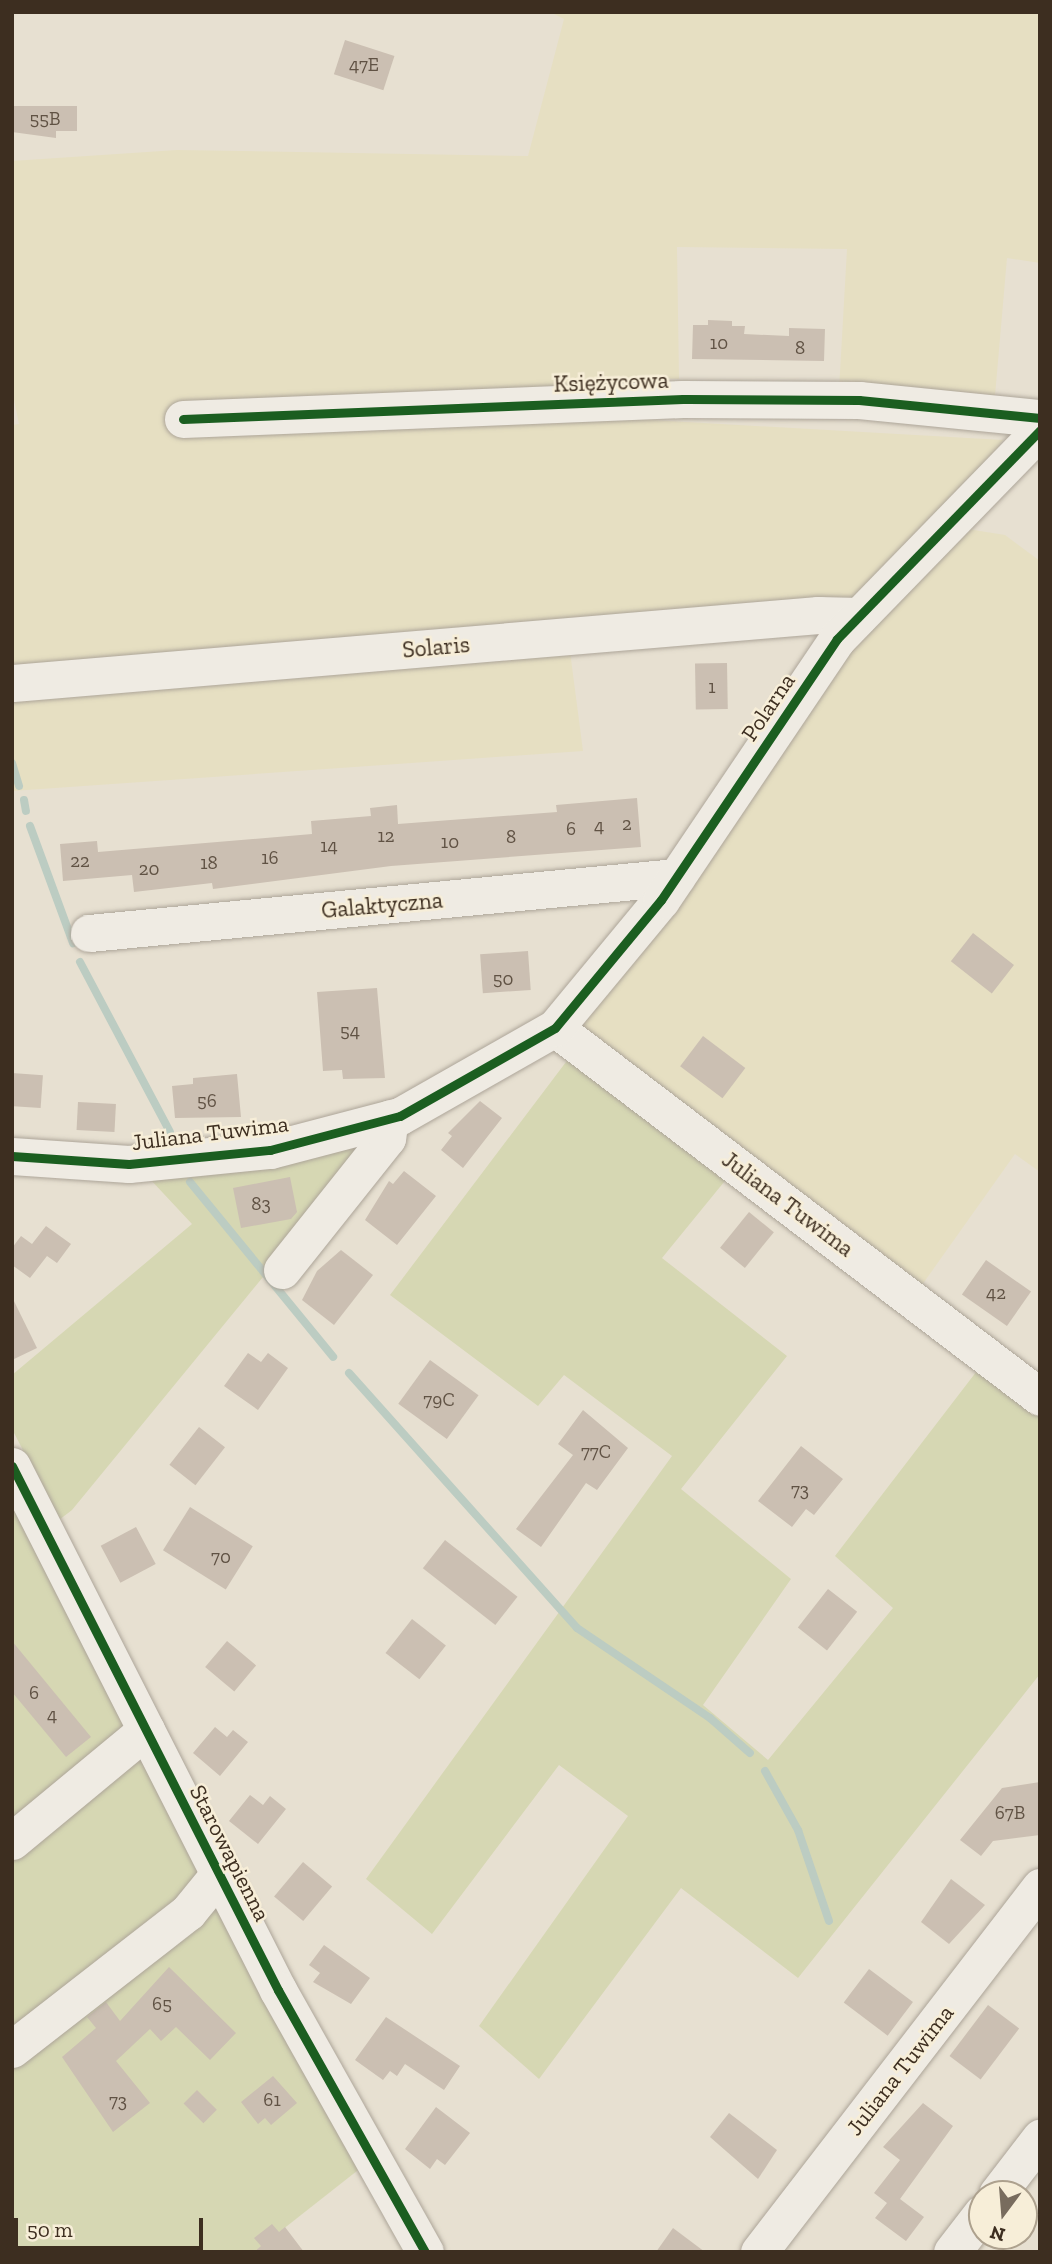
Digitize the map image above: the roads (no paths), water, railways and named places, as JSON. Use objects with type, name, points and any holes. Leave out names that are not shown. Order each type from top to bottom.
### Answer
[{"type":"street","name":"Księżycowa","points":[[183,419],[683,399],[859,400],[1040,418]]},
{"type":"street","name":"Polarna","points":[[555,1028],[676,877],[837,639],[1040,430]]},
{"type":"street","name":"Solaris","points":[[13,683],[818,615],[859,616]]},
{"type":"street","name":"Galaktyczna","points":[[89,933],[676,877]]},
{"type":"street","name":"Juliana Tuwima","points":[[12,1156],[129,1164],[244,1153],[390,1118],[555,1028],[1040,1397]]},
{"type":"street","points":[[282,1270],[387,1138],[390,1118]]},
{"type":"street","name":"Starowapienna","points":[[12,1466],[219,1874],[425,2252]]},
{"type":"street","points":[[12,1840],[146,1730]]},
{"type":"street","points":[[12,2049],[188,1912],[219,1874]]},
{"type":"street","name":"Juliana Tuwima","points":[[760,2252],[1040,1888]]},
{"type":"street","points":[[1008,2180],[1040,2138]]},
{"type":"street","points":[[952,2252],[968,2231]]},
{"type":"waterway","points":[[12,763],[19,786]]},
{"type":"waterway","points":[[24,800],[26,811]]},
{"type":"waterway","points":[[30,826],[73,943]]},
{"type":"waterway","points":[[80,962],[170,1132]]},
{"type":"waterway","points":[[190,1182],[333,1357]]},
{"type":"waterway","points":[[349,1373],[577,1628],[710,1718],[750,1753]]},
{"type":"waterway","points":[[765,1771],[798,1830],[829,1921]]}]
